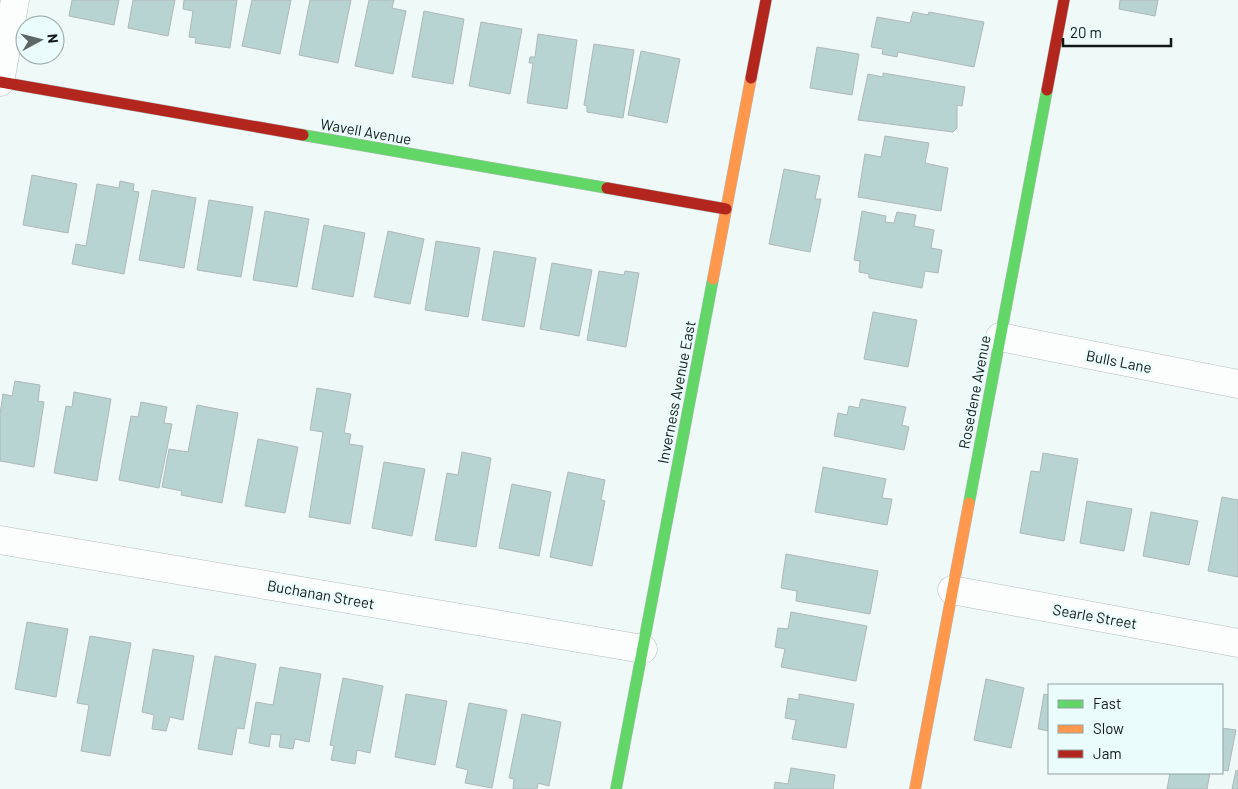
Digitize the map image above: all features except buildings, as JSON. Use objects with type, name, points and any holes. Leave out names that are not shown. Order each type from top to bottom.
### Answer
[{"type":"street","points":[[0,82],[15,0]]},
{"type":"street","name":"Inverness Avenue East","points":[[616,789],[766,0]]},
{"type":"street","name":"Rosedene Avenue","points":[[915,789],[1064,0]]},
{"type":"street","name":"Wavell Avenue","points":[[0,82],[726,209]]},
{"type":"street","name":"Bulls Lane","points":[[1000,337],[1238,384]]},
{"type":"street","name":"Buchanan Street","points":[[0,540],[643,649]]},
{"type":"street","name":"Searle Street","points":[[952,590],[1238,643]]},
{"type":"traffic: fast","points":[[969,503],[1047,90]]},
{"type":"traffic: fast","points":[[303,135],[607,188]]},
{"type":"traffic: fast","points":[[616,789],[713,279]]},
{"type":"traffic: slow","points":[[713,279],[751,78]]},
{"type":"traffic: slow","points":[[915,789],[969,503]]},
{"type":"traffic: jam","points":[[751,78],[766,0]]},
{"type":"traffic: jam","points":[[1047,90],[1064,0]]},
{"type":"traffic: jam","points":[[0,82],[303,135]]},
{"type":"traffic: jam","points":[[607,188],[726,209]]}]
